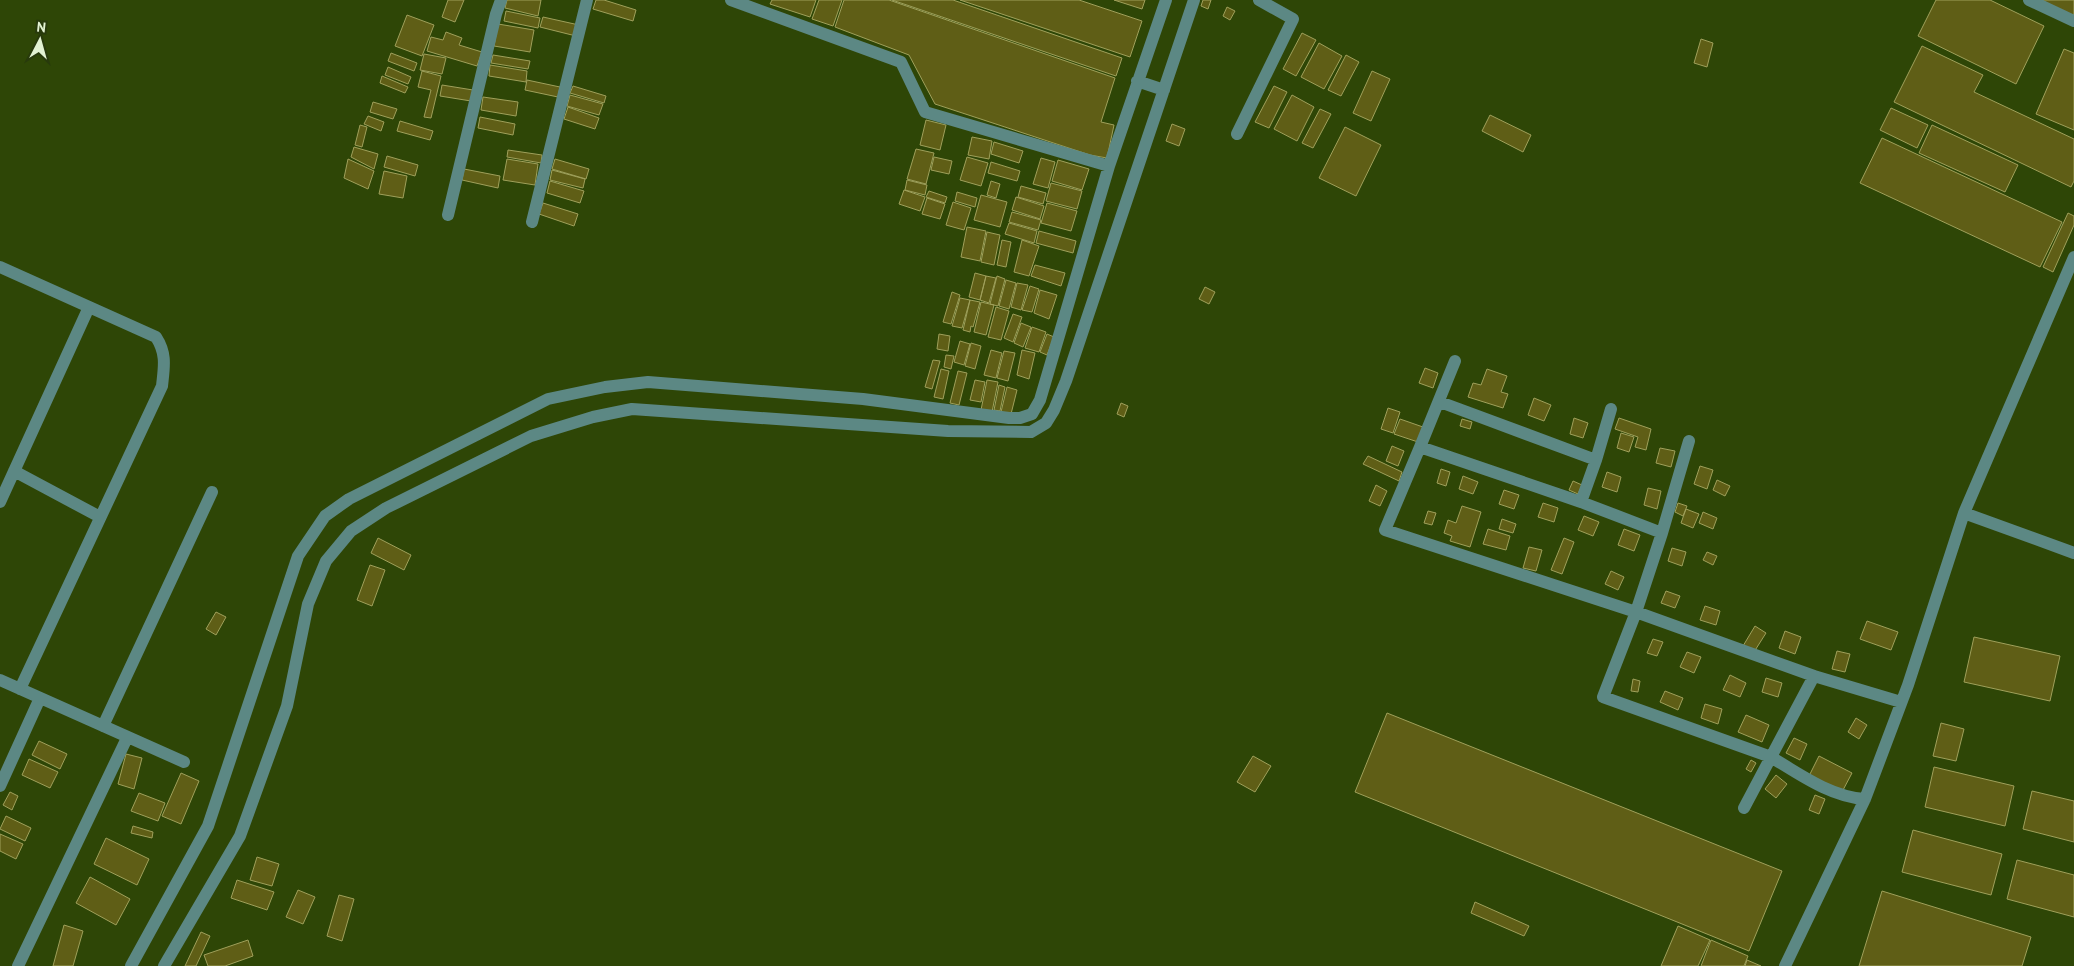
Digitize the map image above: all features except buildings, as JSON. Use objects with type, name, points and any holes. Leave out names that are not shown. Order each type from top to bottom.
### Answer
[{"type":"street","points":[[448,215],[491,33],[501,0]]},
{"type":"street","points":[[532,222],[587,0]]},
{"type":"street","points":[[730,0],[901,62],[925,112],[1109,166]]},
{"type":"street","points":[[131,966],[208,826],[298,556],[325,516],[349,499],[548,399],[605,387],[648,382],[863,399],[1009,418],[1020,418],[1032,414],[1038,406],[1053,363],[1109,166],[1166,0]]},
{"type":"street","points":[[164,966],[240,836],[287,706],[308,604],[326,561],[351,531],[386,508],[530,436],[593,417],[632,409],[948,431],[1032,432],[1046,423],[1060,395],[1118,229],[1194,0]]},
{"type":"street","points":[[1237,134],[1293,18],[1259,0]]},
{"type":"street","points":[[2029,0],[2074,21]]},
{"type":"street","points":[[1137,81],[1164,90]]},
{"type":"street","points":[[1785,966],[1865,799],[1908,685],[1964,513],[2074,257]]},
{"type":"street","points":[[2,273],[89,307],[156,337],[163,347],[165,363],[162,386],[20,689]]},
{"type":"street","points":[[0,502],[89,307]]},
{"type":"street","points":[[1455,361],[1440,402],[1385,530],[1636,612],[1814,676],[1901,702]]},
{"type":"street","points":[[1440,402],[1596,460]]},
{"type":"street","points":[[1581,502],[1611,409]]},
{"type":"street","points":[[1689,441],[1636,612],[1603,697],[1770,757],[1826,788],[1854,799],[1865,799]]},
{"type":"street","points":[[1420,446],[1581,502],[1662,533]]},
{"type":"street","points":[[14,471],[100,517]]},
{"type":"street","points":[[103,726],[212,492]]},
{"type":"street","points":[[1964,513],[2074,553]]},
{"type":"street","points":[[1744,808],[1814,676]]},
{"type":"street","points":[[0,680],[184,762]]},
{"type":"street","points":[[0,786],[40,698]]},
{"type":"street","points":[[18,966],[128,738]]}]
